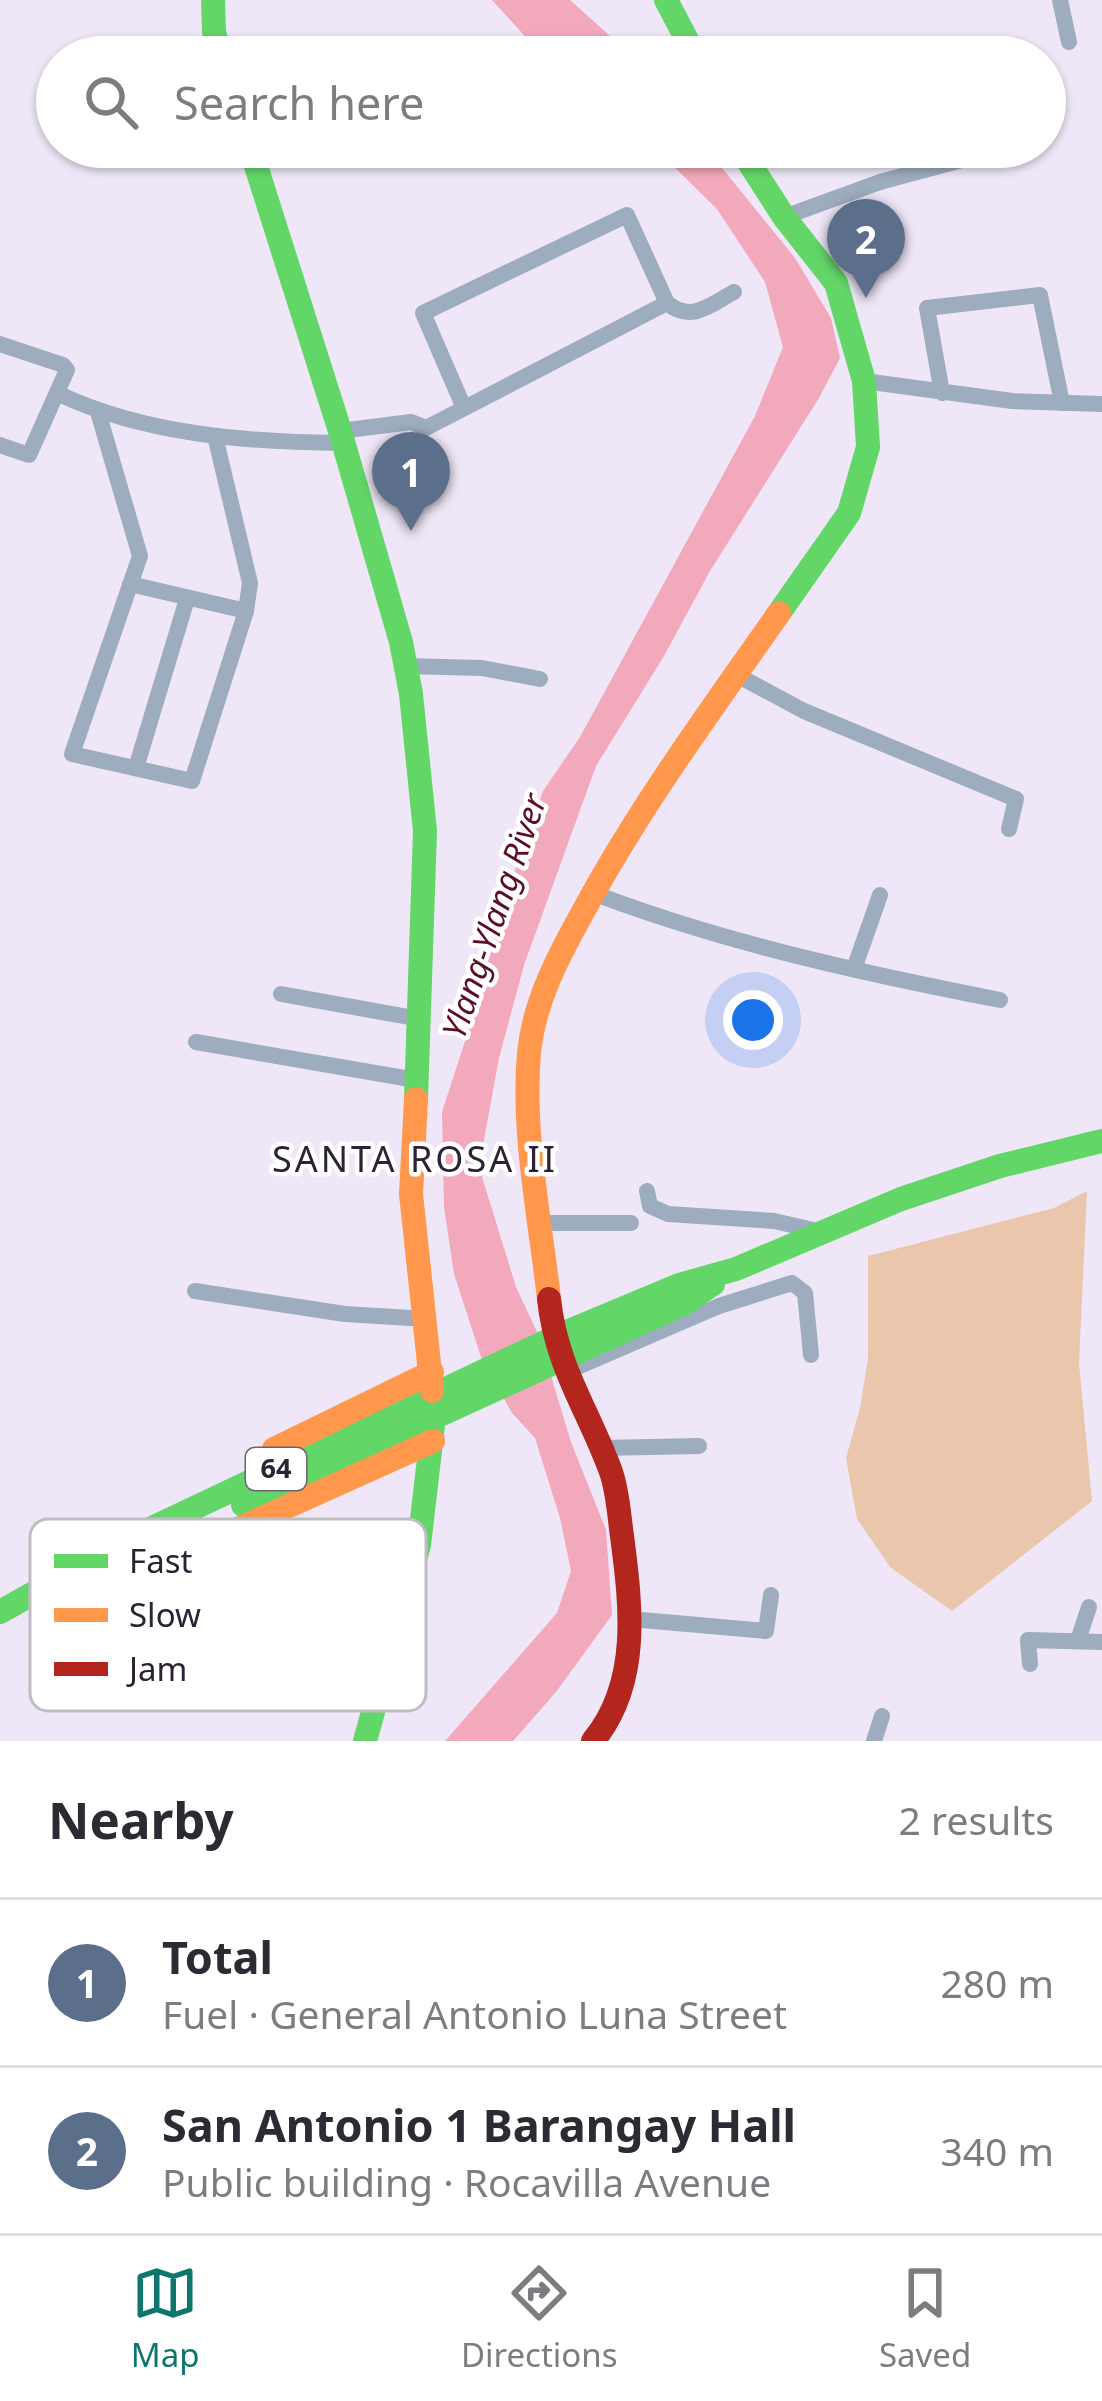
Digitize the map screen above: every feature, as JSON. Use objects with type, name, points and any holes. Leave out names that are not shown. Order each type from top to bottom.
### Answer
[{"type":"main road","points":[[213,0],[215,36]]},
{"type":"main road","points":[[667,0],[685,36]]},
{"type":"main road","points":[[257,168],[341,437],[405,666],[424,801],[411,1195],[427,1318],[447,1387]]},
{"type":"main road","points":[[593,1741],[603,1729],[629,1662],[631,1619],[620,1510],[567,1353],[550,1321],[530,1114],[530,1052],[536,1011],[563,948],[626,832],[849,513],[868,447],[864,381],[836,283],[752,168]]},
{"type":"main road","name":"64","points":[[447,1387],[483,1395],[687,1302],[736,1269],[819,1232],[1000,1166],[1102,1141]]},
{"type":"main road","name":"64","points":[[202,1519],[422,1422],[447,1387],[567,1353]]},
{"type":"main road","points":[[242,1519],[422,1422],[447,1387]]},
{"type":"main road","points":[[133,1519],[447,1387]]},
{"type":"main road","points":[[422,1422],[422,1519]]},
{"type":"main road","name":"64","points":[[0,1615],[30,1599]]},
{"type":"main road","points":[[365,1741],[373,1711]]},
{"type":"street","points":[[1060,0],[1069,42]]},
{"type":"street","points":[[784,217],[932,168]]},
{"type":"street","points":[[464,408],[423,314],[626,215],[668,303],[679,313],[693,314],[734,292]]},
{"type":"street","points":[[942,392],[927,308],[1040,295],[1062,403]]},
{"type":"street","points":[[59,394],[98,412],[215,436],[341,437],[411,422],[426,428],[668,303]]},
{"type":"street","points":[[0,344],[65,367],[67,375],[29,455],[0,446]]},
{"type":"street","points":[[864,381],[1102,404]]},
{"type":"street","points":[[98,412],[140,556],[72,754],[192,781],[246,610],[250,583],[215,436]]},
{"type":"street","points":[[130,584],[246,610]]},
{"type":"street","points":[[136,768],[187,599]]},
{"type":"street","points":[[405,666],[482,668],[540,679]]},
{"type":"street","points":[[735,674],[804,711],[1016,799],[1009,829]]},
{"type":"street","points":[[593,893],[656,917],[854,969],[1000,1000]]},
{"type":"street","points":[[854,969],[880,895]]},
{"type":"street","points":[[281,994],[420,1019]]},
{"type":"street","points":[[196,1042],[416,1080]]},
{"type":"street","points":[[647,1192],[650,1206],[668,1214],[774,1221],[819,1232]]},
{"type":"street","points":[[541,1223],[631,1223]]},
{"type":"street","points":[[567,1353],[792,1283],[805,1293],[811,1355]]},
{"type":"street","points":[[195,1291],[344,1314],[427,1318]]},
{"type":"street","points":[[602,1448],[699,1446]]},
{"type":"street","points":[[631,1619],[766,1631],[771,1595]]},
{"type":"street","points":[[1078,1640],[1089,1607]]},
{"type":"street","points":[[1030,1664],[1028,1640],[1102,1642]]},
{"type":"street","points":[[874,1741],[882,1716]]},
{"type":"shaded area","points":[[492,0],[570,0],[610,36],[525,36]]},
{"type":"shaded area","points":[[675,168],[722,168],[795,258],[831,318],[840,358],[596,766],[524,965],[499,1058],[479,1167],[516,1287],[539,1336],[571,1442],[606,1530],[612,1615],[513,1741],[445,1741],[557,1613],[571,1571],[535,1438],[512,1413],[481,1357],[454,1274],[444,1207],[442,1112],[466,1038],[465,1013],[543,791],[580,737],[755,416],[783,347],[765,282],[717,209]]},
{"type":"shaded area","points":[[1087,1191],[1079,1363],[1092,1501],[952,1611],[891,1568],[857,1519],[846,1458],[868,1358],[868,1256],[1054,1208]]},
{"type":"traffic: fast","points":[[213,0],[215,36]]},
{"type":"traffic: fast","points":[[666,0],[685,36]]},
{"type":"traffic: fast","points":[[257,168],[340,431],[401,642],[411,694],[425,831],[416,1099]]},
{"type":"traffic: fast","points":[[752,168],[836,283],[864,381],[868,447],[849,513],[779,613]]},
{"type":"traffic: fast","points":[[171,1519],[564,1333],[679,1285],[736,1269],[901,1199],[1000,1166],[1102,1141]]},
{"type":"traffic: fast","points":[[243,1505],[687,1302],[713,1284]]},
{"type":"traffic: fast","points":[[422,1519],[433,1425]]},
{"type":"traffic: fast","points":[[0,1612],[30,1595]]},
{"type":"traffic: fast","points":[[365,1741],[373,1711]]},
{"type":"traffic: slow","points":[[549,1299],[527,1083],[542,997],[566,944],[629,833],[779,613]]},
{"type":"traffic: slow","points":[[416,1099],[411,1194],[432,1391]]},
{"type":"traffic: slow","points":[[274,1449],[432,1372]]},
{"type":"traffic: slow","points":[[260,1519],[433,1441]]},
{"type":"traffic: jam","points":[[549,1299],[566,1368],[613,1480],[628,1589],[626,1669],[619,1694],[593,1741]]},
{"type":"place","name":"San Antonio 1 Barangay Hall","points":[[866,298]]},
{"type":"place","name":"Total","points":[[411,531]]},
{"type":"district","name":"SANTA ROSA II","points":[[415,1159]]},
{"type":"water label","name":"Ylang-Ylang River","points":[[494,916]]}]
